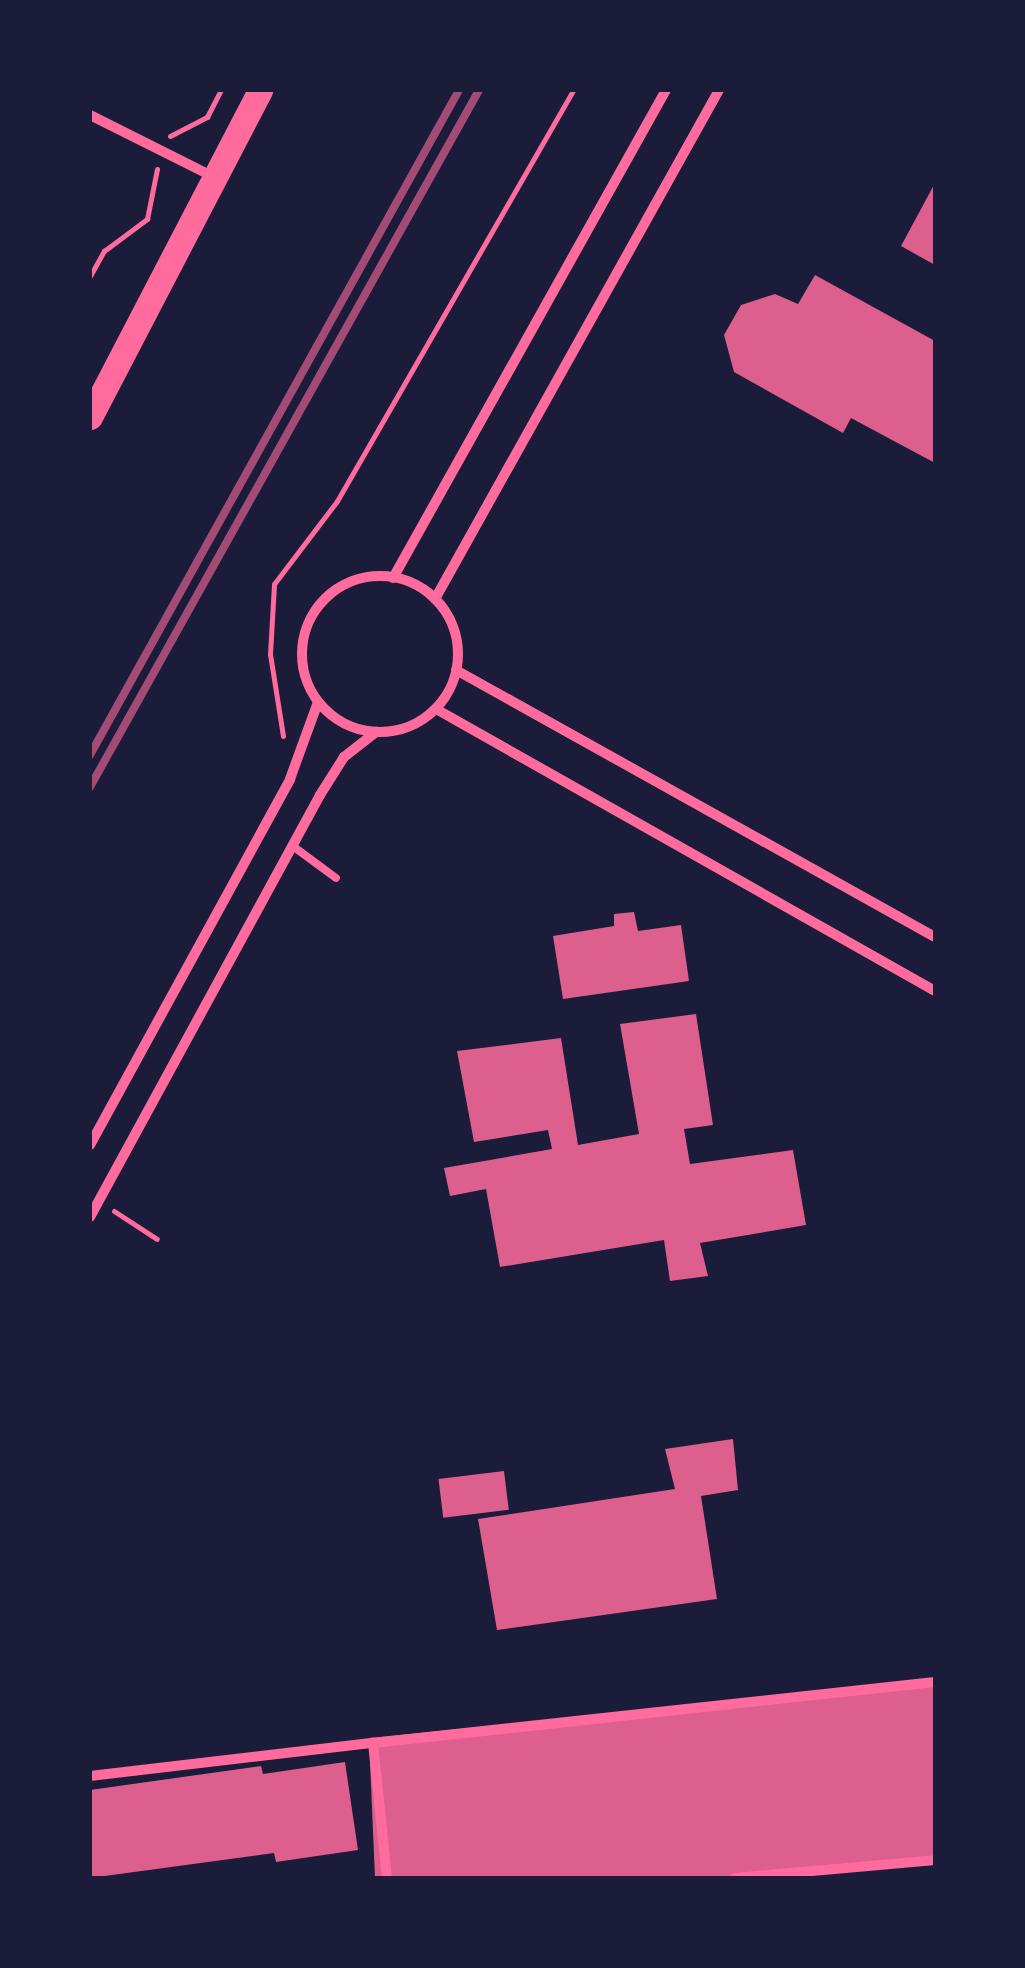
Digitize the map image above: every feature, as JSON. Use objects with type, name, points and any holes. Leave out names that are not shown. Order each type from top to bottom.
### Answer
[{"type":"main road","points":[[90,417],[260,90]]},
{"type":"street","points":[[393,578],[666,90]]},
{"type":"street","points":[[435,599],[719,90]]},
{"type":"street","points":[[90,115],[212,176]]},
{"type":"street","points":[[90,1216],[344,756],[376,732],[408,726],[436,708],[456,670],[454,631],[435,599],[393,578],[352,582],[334,591],[308,624],[302,664],[318,702],[344,723],[376,732]]},
{"type":"street","points":[[456,670],[935,937]]},
{"type":"street","points":[[90,1145],[290,778],[318,702]]},
{"type":"street","points":[[436,708],[935,990]]},
{"type":"street","points":[[90,1776],[935,1682]]},
{"type":"street","points":[[373,1743],[387,1878]]},
{"type":"street","points":[[735,1878],[935,1860]]},
{"type":"lane","points":[[294,847],[336,878]]},
{"type":"path","points":[[90,276],[104,251],[147,219],[161,152],[172,133],[208,116],[221,90]]},
{"type":"path","points":[[290,778],[270,654],[274,584],[337,501],[573,90]]},
{"type":"path","points":[[98,1201],[157,1239]]},
{"type":"building","points":[[935,183],[935,265],[901,246]]},
{"type":"building","points":[[815,275],[935,341],[935,463],[851,418],[843,433],[734,372],[724,335],[741,305],[775,294],[798,304]]},
{"type":"building","points":[[634,912],[638,931],[681,925],[689,981],[563,999],[553,936],[614,926],[614,914]]},
{"type":"building","points":[[696,1014],[713,1125],[684,1129],[690,1164],[793,1150],[806,1225],[700,1243],[708,1276],[670,1281],[664,1240],[500,1267],[486,1189],[450,1196],[444,1168],[552,1149],[548,1130],[474,1142],[457,1051],[561,1038],[578,1145],[639,1134],[620,1024]]},
{"type":"building","points":[[733,1439],[738,1490],[701,1496],[717,1599],[497,1630],[478,1519],[675,1489],[665,1449]]},
{"type":"building","points":[[504,1471],[509,1510],[443,1518],[438,1479]]},
{"type":"building","points":[[935,1682],[935,1860],[750,1878],[375,1878],[369,1738]]},
{"type":"building","points":[[345,1762],[358,1850],[276,1862],[274,1853],[90,1878],[90,1790],[261,1766],[263,1774]]},
{"type":"railway","points":[[90,755],[459,90]]},
{"type":"railway","points":[[90,787],[479,90]]}]
